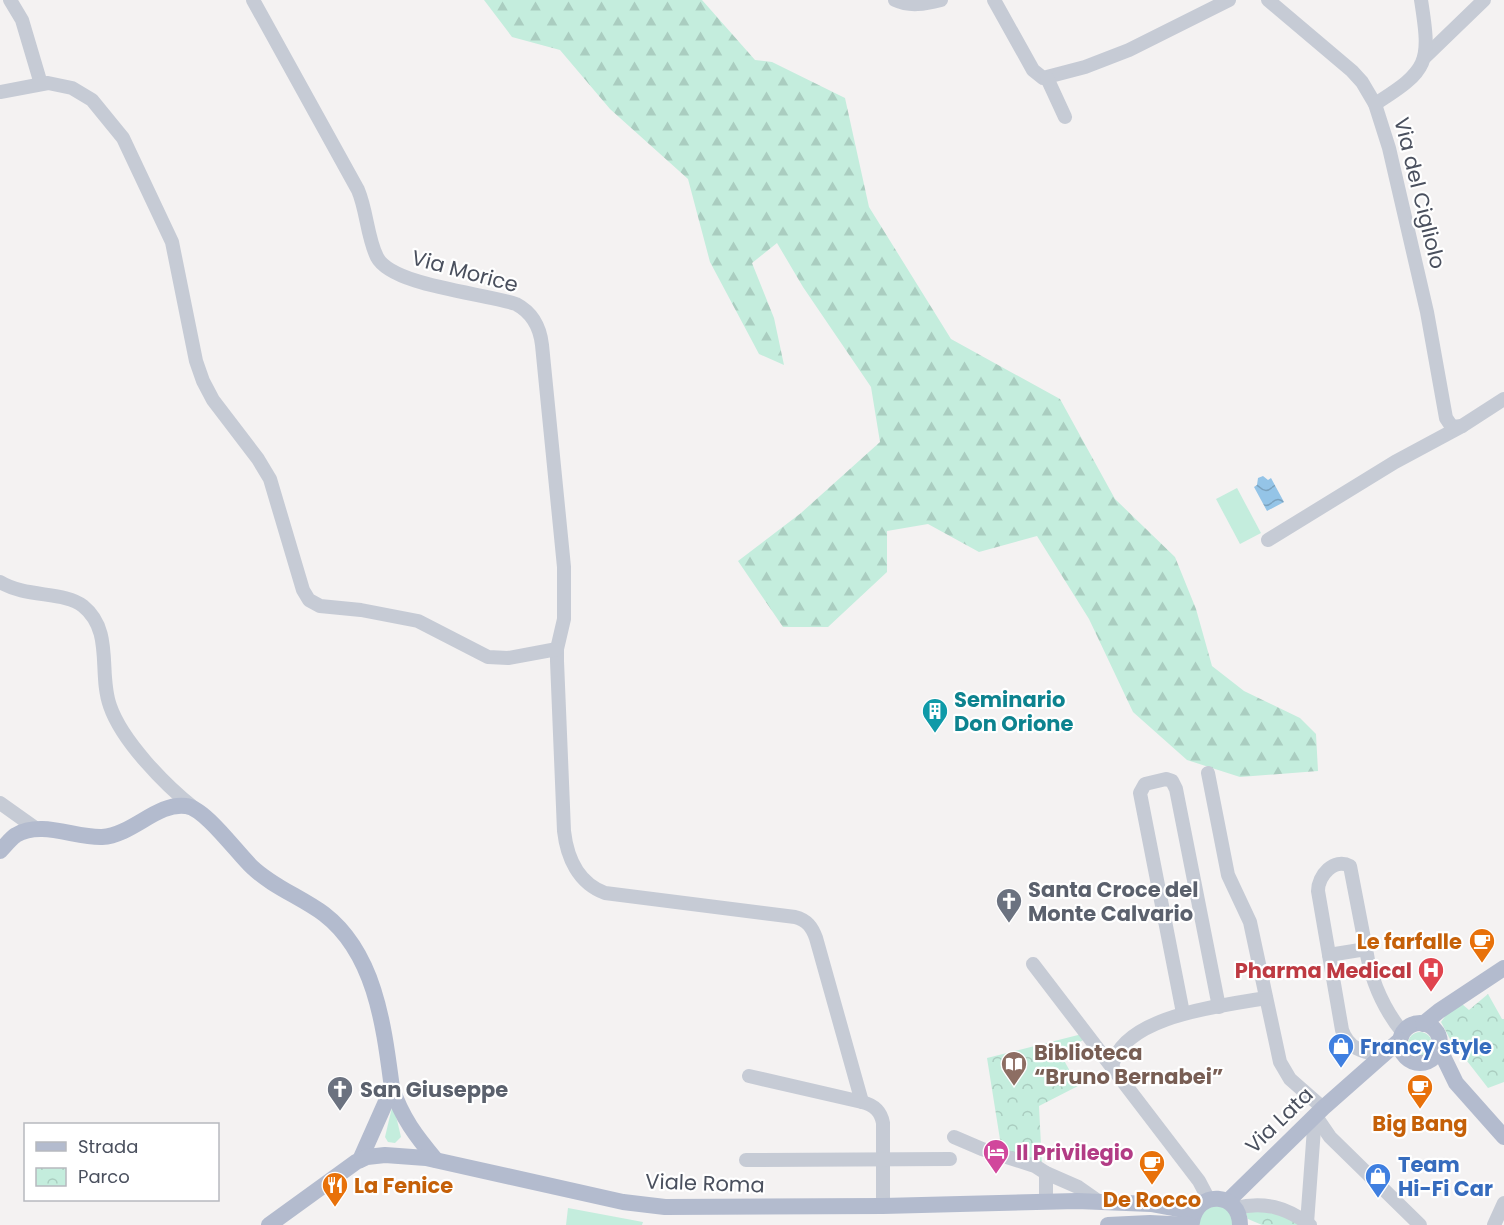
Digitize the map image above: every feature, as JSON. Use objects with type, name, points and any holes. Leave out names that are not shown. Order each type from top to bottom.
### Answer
[{"type":"main road","points":[[0,851],[20,834],[38,830],[108,836],[130,829],[168,808],[185,805],[196,810],[229,840],[256,870],[326,916],[341,930],[352,945],[368,976],[379,1011],[392,1088],[409,1126],[436,1160]]},
{"type":"main road","points":[[1429,1028],[1439,1019],[1446,1006],[1504,968]]},
{"type":"main road","points":[[1418,1063],[1434,1058],[1440,1040],[1429,1028],[1409,1027],[1402,1037],[1402,1053],[1418,1063],[1456,1083]]},
{"type":"main road","name":"Via Lata","points":[[1238,1215],[1319,1112],[1402,1037]]},
{"type":"main road","points":[[1439,1048],[1456,1083],[1504,1137]]},
{"type":"main road","name":"Via Lata","points":[[1363,1073],[1389,1065],[1418,1063]]},
{"type":"main road","points":[[360,1160],[392,1088]]},
{"type":"main road","points":[[376,1125],[384,1144],[395,1155],[406,1144],[409,1126]]},
{"type":"main road","name":"Viale Roma","points":[[269,1225],[360,1160],[395,1155],[436,1160],[623,1202],[654,1206],[705,1208],[884,1206],[1098,1201],[1167,1206],[1192,1221]]},
{"type":"main road","points":[[1108,1225],[1192,1221],[1200,1204],[1218,1198],[1238,1215]]},
{"type":"street","points":[[10,0],[22,20],[41,84]]},
{"type":"street","name":"Via Morice","points":[[253,0],[358,190],[366,210],[373,246],[382,265],[403,277],[516,304],[527,311],[536,322],[542,345],[564,567],[564,619],[557,649],[564,831],[567,850],[577,870],[592,887],[605,893],[795,917],[806,921],[816,938],[862,1102]]},
{"type":"street","points":[[895,0],[905,4],[916,4],[941,0]]},
{"type":"street","points":[[994,0],[1033,70],[1041,77],[1047,78],[1129,50],[1229,0]]},
{"type":"street","name":"Via del Cigliolo","points":[[1268,0],[1352,71],[1362,82],[1375,104],[1389,148],[1425,302],[1446,418],[1452,427],[1462,426]]},
{"type":"street","points":[[1375,104],[1414,77],[1422,66],[1425,57],[1421,0]]},
{"type":"street","points":[[1425,57],[1484,0]]},
{"type":"street","points":[[1047,78],[1065,117]]},
{"type":"street","points":[[0,92],[41,84],[60,84],[86,95],[114,125],[130,150],[165,223],[174,249],[202,381],[270,479],[303,588],[309,600],[322,607],[365,610],[418,621],[492,658],[508,658],[557,649]]},
{"type":"street","points":[[1268,540],[1395,462],[1462,426],[1504,399]]},
{"type":"street","points":[[0,582],[24,592],[72,600],[89,612],[96,622],[103,641],[106,691],[116,720],[162,781],[196,810]]},
{"type":"street","points":[[1208,774],[1227,870],[1232,885],[1249,917],[1277,1052],[1284,1071],[1319,1112],[1330,1137],[1420,1225]]},
{"type":"street","points":[[1183,1014],[1140,793],[1144,784],[1164,779],[1172,781],[1176,789],[1219,1007]]},
{"type":"street","points":[[0,803],[38,830]]},
{"type":"street","points":[[1383,1056],[1360,1051],[1353,1047],[1345,1037],[1318,886],[1330,868],[1348,864],[1370,972],[1382,1002],[1402,1037]]},
{"type":"street","points":[[1329,955],[1366,949]]},
{"type":"street","points":[[1033,964],[1199,1181],[1209,1200]]},
{"type":"street","points":[[1112,1066],[1118,1050],[1126,1041],[1162,1020],[1266,998]]},
{"type":"street","points":[[749,1076],[875,1107],[881,1115],[884,1206]]},
{"type":"street","points":[[1238,1215],[1252,1205],[1274,1206],[1290,1211],[1309,1224],[1319,1112]]},
{"type":"street","points":[[954,1137],[982,1149],[1035,1166],[1078,1187],[1098,1201]]},
{"type":"street","points":[[746,1160],[950,1159]]},
{"type":"street","points":[[1046,1173],[1046,1201]]},
{"type":"street","points":[[1494,1225],[1503,1206]]},
{"type":"green space","points":[[484,0],[702,0],[755,60],[772,62],[845,98],[869,207],[951,339],[1060,399],[1115,499],[1175,557],[1196,609],[1212,666],[1244,691],[1300,718],[1316,734],[1318,771],[1240,777],[1187,760],[1133,712],[1089,619],[1037,536],[979,552],[928,524],[887,531],[887,572],[828,627],[783,627],[738,561],[801,513],[880,442],[871,387],[803,287],[777,243],[752,263],[774,318],[784,365],[759,354],[710,262],[688,179],[610,109],[560,50],[512,37]]},
{"type":"green space","points":[[1237,488],[1261,533],[1240,544],[1216,499]]},
{"type":"green space","points":[[1488,994],[1504,1019],[1504,1082],[1488,1088],[1450,1039],[1441,1022],[1446,1015],[1462,1004],[1469,1010]]},
{"type":"green space","points":[[1420,1032],[1429,1035],[1432,1044],[1429,1053],[1420,1056],[1411,1053],[1408,1044],[1411,1035]]},
{"type":"green space","points":[[1082,1034],[1085,1039],[1060,1053],[1078,1086],[1039,1106],[1042,1165],[1002,1152],[987,1058]]},
{"type":"green space","points":[[393,1103],[401,1137],[395,1143],[388,1142],[385,1137]]},
{"type":"green space","points":[[1214,1204],[1230,1210],[1234,1225],[1198,1225],[1200,1214]]},
{"type":"green space","points":[[568,1208],[643,1222],[642,1225],[566,1225]]},
{"type":"green space","points":[[1245,1211],[1281,1211],[1301,1225],[1262,1225],[1248,1219]]},
{"type":"water","points":[[1263,476],[1268,480],[1271,478],[1284,502],[1267,511],[1254,487],[1257,485],[1258,478]]},
{"type":"place","name":"Seminario Don Orione","points":[[935,734]]},
{"type":"place","name":"Santa Croce del Monte Calvario","points":[[1009,924]]},
{"type":"place","name":"Le farfalle","points":[[1482,964]]},
{"type":"place","name":"Pharma Medical","points":[[1431,993]]},
{"type":"place","name":"Francy style","points":[[1341,1069]]},
{"type":"place","name":"Biblioteca “Bruno Bernabei”","points":[[1014,1087]]},
{"type":"place","name":"Big Bang","points":[[1420,1110]]},
{"type":"place","name":"San Giuseppe","points":[[340,1112]]},
{"type":"place","name":"Il Privilegio","points":[[996,1175]]},
{"type":"place","name":"De Rocco","points":[[1152,1186]]},
{"type":"place","name":"Team Hi-Fi Car","points":[[1378,1199]]},
{"type":"place","name":"La Fenice","points":[[335,1208]]}]
